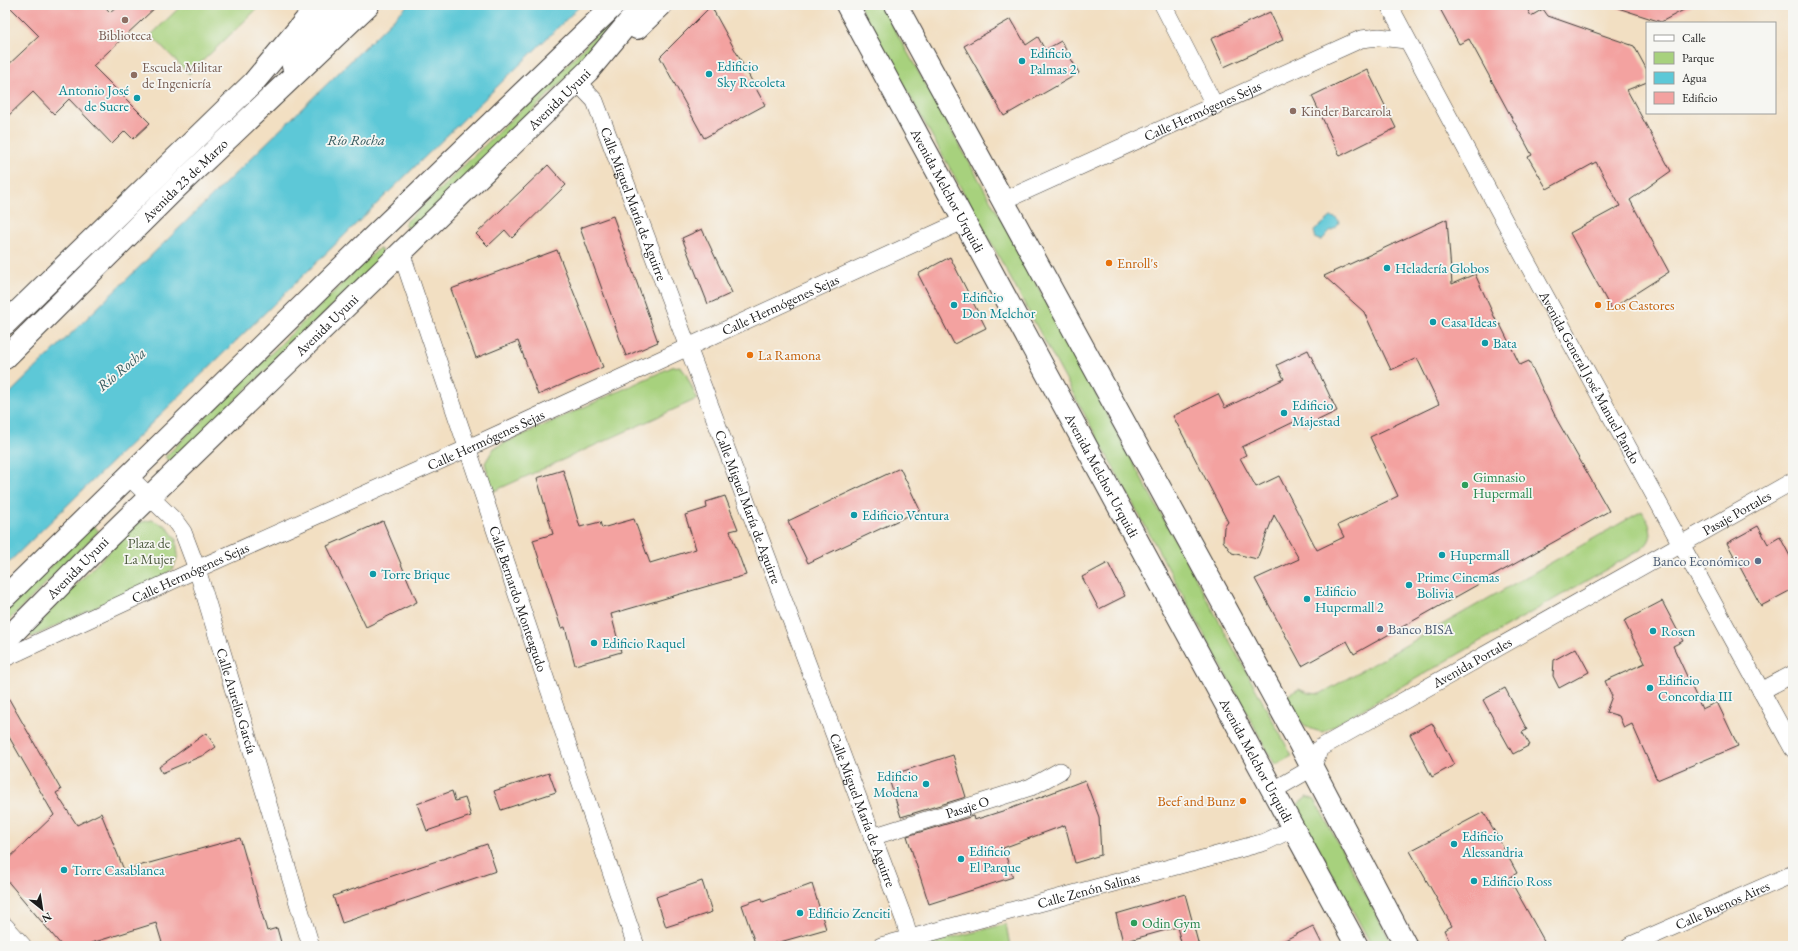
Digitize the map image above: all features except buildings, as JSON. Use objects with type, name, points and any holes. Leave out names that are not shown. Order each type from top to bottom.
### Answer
[{"type":"main road","name":"Avenida 23 de Marzo","points":[[5,324],[253,83],[305,21],[322,5]]},
{"type":"main road","points":[[274,95],[308,41],[345,5]]},
{"type":"main road","name":"Avenida 23 de Marzo","points":[[5,358],[176,188],[368,5]]},
{"type":"main road","name":"Avenida Uyuni","points":[[5,598],[128,476],[614,5]]},
{"type":"main road","name":"Avenida Uyuni","points":[[5,641],[150,496],[582,77],[643,5]]},
{"type":"main road","points":[[582,77],[630,35],[661,5]]},
{"type":"main road","name":"Avenida Melchor Urquidi","points":[[847,5],[1274,790],[1357,946]]},
{"type":"main road","points":[[896,5],[1312,768],[1406,946]]},
{"type":"street","points":[[1164,5],[1215,106]]},
{"type":"street","name":"Avenida General José Manuel Pando","points":[[1389,5],[1406,40],[1793,749]]},
{"type":"street","name":"Calle Hermógenes Sejas","points":[[1003,201],[1361,39],[1379,37],[1406,40]]},
{"type":"street","name":"Calle Miguel María de Aguirre","points":[[582,77],[595,101],[909,939]]},
{"type":"street","name":"Calle Hermógenes Sejas","points":[[5,658],[197,569],[466,449],[965,220]]},
{"type":"street","name":"Calle Bernardo Monteagudo","points":[[401,252],[466,449],[636,946]]},
{"type":"street","name":"Calle Aurelio García","points":[[128,476],[175,521],[183,532],[197,569],[311,946]]},
{"type":"street","name":"Pasaje Portales","points":[[1681,543],[1793,481]]},
{"type":"street","name":"Avenida Portales","points":[[1312,768],[1320,748],[1681,543]]},
{"type":"street","points":[[1761,691],[1793,674]]},
{"type":"street","points":[[1274,790],[1312,768]]},
{"type":"street","name":"Pasaje O","points":[[872,838],[1031,787],[1060,771]]},
{"type":"street","name":"Calle Zenón Salinas","points":[[887,945],[1265,842],[1294,828]]},
{"type":"street","name":"Calle Buenos Aires","points":[[1629,946],[1793,874]]},
{"type":"street","points":[[5,926],[23,946]]},
{"type":"green space","points":[[182,5],[251,5],[256,10],[189,74],[151,35]]},
{"type":"green space","points":[[623,5],[631,5],[617,18],[573,71],[411,230],[404,224],[567,65]]},
{"type":"green space","points":[[859,5],[881,5],[1005,226],[1292,756],[1275,765],[987,235]]},
{"type":"green space","points":[[379,248],[385,254],[171,463],[165,457]]},
{"type":"green space","points":[[680,366],[686,374],[697,399],[492,492],[485,463],[494,448],[672,367]]},
{"type":"green space","points":[[1642,511],[1651,532],[1649,541],[1640,550],[1323,732],[1309,728],[1296,715],[1286,696],[1299,689],[1308,693],[1320,694]]},
{"type":"green space","name":"Plaza de La Mujer","points":[[152,520],[166,526],[176,539],[178,555],[173,569],[161,577],[32,637],[28,634],[137,523]]},
{"type":"green space","points":[[92,525],[99,531],[5,624],[5,612]]},
{"type":"green space","points":[[1307,797],[1315,800],[1393,946],[1372,946],[1298,810],[1298,804]]},
{"type":"green space","points":[[1006,924],[1010,946],[919,946]]},
{"type":"water","name":"Río Rocha","points":[[408,5],[581,5],[5,566],[5,398]]},
{"type":"water","points":[[1331,217],[1336,218],[1339,222],[1336,228],[1330,231],[1321,240],[1316,239],[1314,231]]},
{"type":"place","name":"Biblioteca","points":[[125,20]]},
{"type":"place","name":"Edificio Palmas 2","points":[[1022,61]]},
{"type":"place","name":"Edificio Sky Recoleta","points":[[709,74]]},
{"type":"place","name":"Escuela Militar de Ingeniería","points":[[134,75]]},
{"type":"place","name":"Antonio José de Sucre","points":[[137,98]]},
{"type":"place","name":"Kinder Barcarola","points":[[1293,111]]},
{"type":"place","name":"Enroll's","points":[[1109,263]]},
{"type":"place","name":"Heladería Globos","points":[[1387,268]]},
{"type":"place","name":"Edificio Don Melchor","points":[[954,305]]},
{"type":"place","name":"Los Castores","points":[[1598,305]]},
{"type":"place","name":"Casa Ideas","points":[[1433,322]]},
{"type":"place","name":"Bata","points":[[1485,343]]},
{"type":"place","name":"La Ramona","points":[[750,355]]},
{"type":"place","name":"Edificio Majestad","points":[[1284,413]]},
{"type":"place","name":"Gimnasio Hupermall","points":[[1465,485]]},
{"type":"place","name":"Edificio Ventura","points":[[854,515]]},
{"type":"place","name":"Hupermall","points":[[1442,555]]},
{"type":"place","name":"Banco Económico","points":[[1758,561]]},
{"type":"place","name":"Torre Brique","points":[[373,574]]},
{"type":"place","name":"Prime Cinemas Bolivia","points":[[1409,585]]},
{"type":"place","name":"Edificio Hupermall 2","points":[[1307,599]]},
{"type":"place","name":"Banco BISA","points":[[1380,629]]},
{"type":"place","name":"Rosen","points":[[1653,631]]},
{"type":"place","name":"Edificio Raquel","points":[[594,643]]},
{"type":"place","name":"Edificio Concordia III","points":[[1650,688]]},
{"type":"place","name":"Edificio Modena","points":[[926,784]]},
{"type":"place","name":"Beef and Bunz","points":[[1243,801]]},
{"type":"place","name":"Edificio Alessandria","points":[[1454,844]]},
{"type":"place","name":"Edificio El Parque","points":[[961,859]]},
{"type":"place","name":"Torre Casablanca","points":[[64,870]]},
{"type":"place","name":"Edificio Ross","points":[[1474,881]]},
{"type":"place","name":"Edificio Zenciti","points":[[800,913]]},
{"type":"place","name":"Odin Gym","points":[[1134,923]]}]
